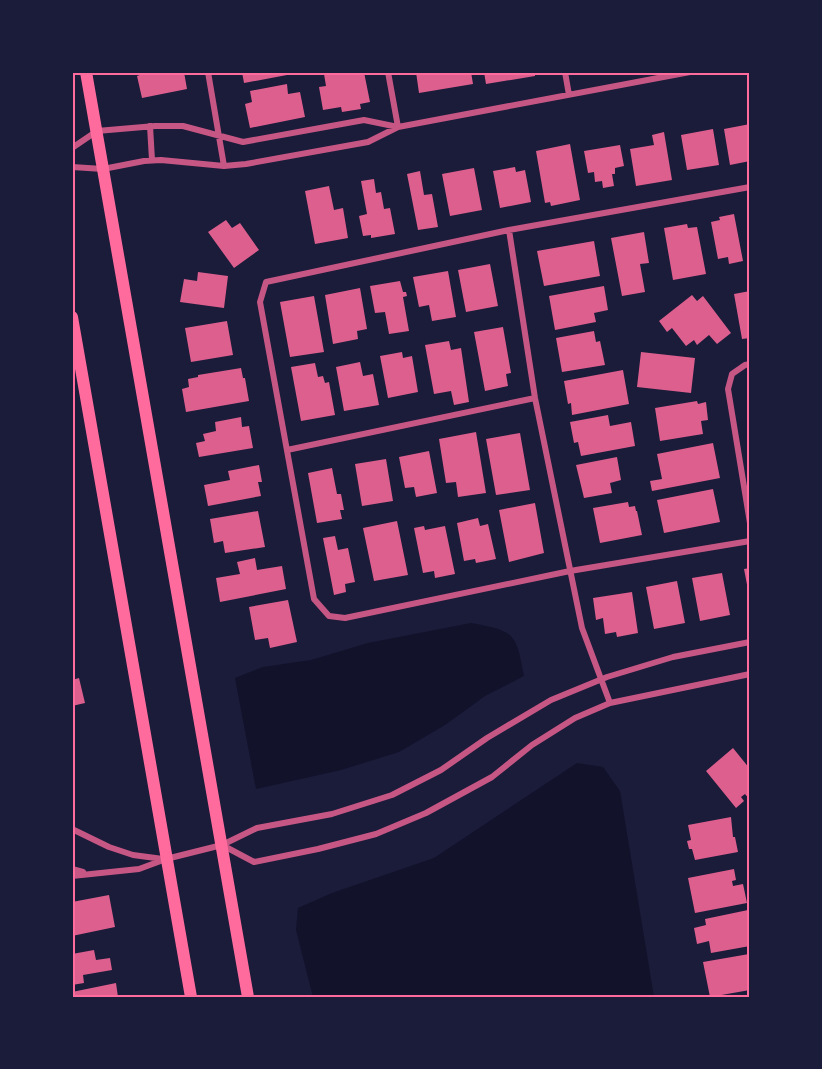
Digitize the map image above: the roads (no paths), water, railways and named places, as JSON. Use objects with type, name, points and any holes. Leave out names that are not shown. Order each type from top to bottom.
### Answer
[{"type":"main road","points":[[86,72],[248,997]]},
{"type":"main road","points":[[72,317],[190,997]]},
{"type":"street","points":[[208,72],[224,166]]},
{"type":"street","points":[[388,72],[398,127]]},
{"type":"street","points":[[565,72],[569,95]]},
{"type":"street","points":[[72,167],[103,169],[152,160],[224,166],[265,161],[368,142],[398,127],[690,72]]},
{"type":"street","points":[[72,148],[97,131],[150,126],[183,126],[220,138],[243,142],[364,120],[398,127]]},
{"type":"street","points":[[150,126],[152,160]]},
{"type":"street","points":[[750,187],[509,230],[266,282],[260,302],[314,599],[329,616],[345,618],[570,571],[750,541]]},
{"type":"street","points":[[509,230],[535,398],[582,628],[610,703]]},
{"type":"street","points":[[750,364],[744,365],[732,374],[728,389],[750,523]]},
{"type":"street","points":[[287,450],[535,398]]},
{"type":"street","points":[[72,876],[139,869],[166,859],[222,845],[257,828],[332,814],[392,795],[441,770],[487,738],[551,700],[601,679],[673,657],[750,642]]},
{"type":"street","points":[[222,845],[254,862],[376,834],[426,813],[492,777],[532,745],[575,718],[610,703],[750,674]]},
{"type":"street","points":[[72,829],[109,847],[133,855],[166,859]]},
{"type":"street","points":[[72,869],[86,874]]}]
